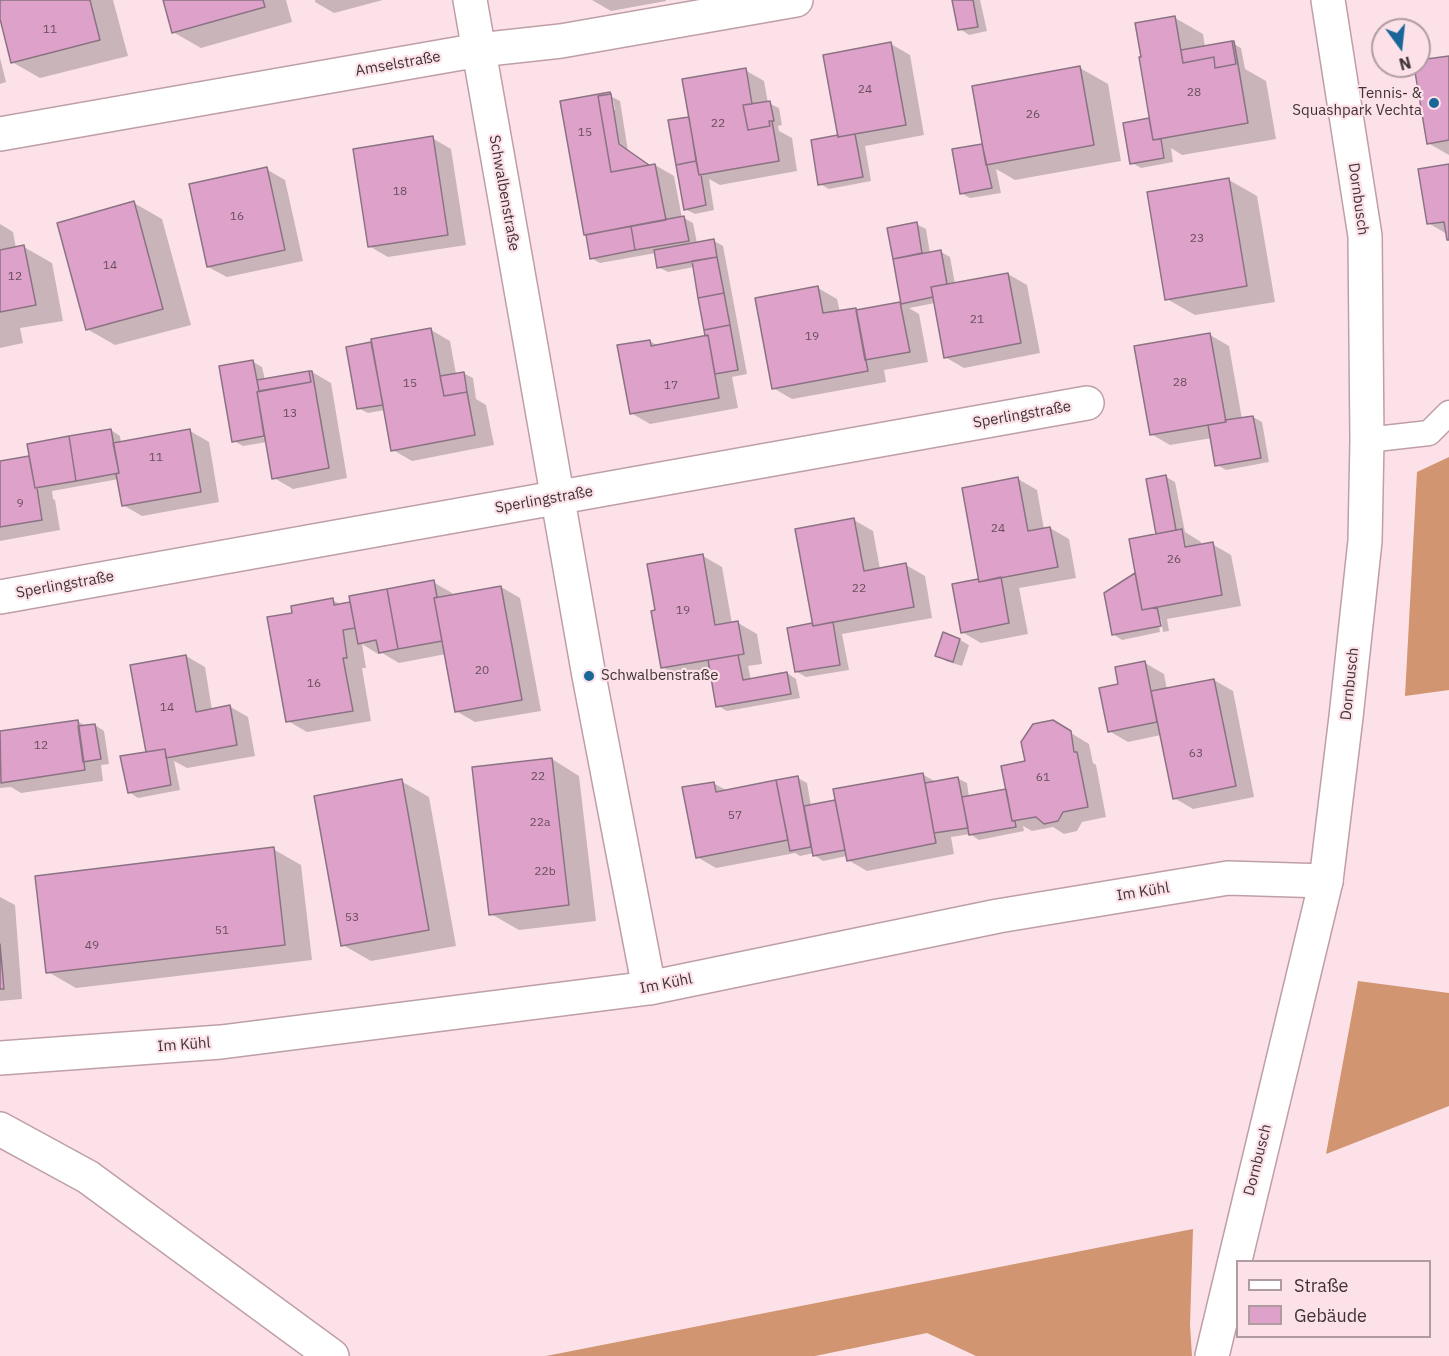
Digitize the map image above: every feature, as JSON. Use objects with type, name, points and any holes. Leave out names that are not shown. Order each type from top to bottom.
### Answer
[{"type":"street","name":"Schwalbenstraße","points":[[470,0],[589,676],[649,988]]},
{"type":"street","name":"Amselstraße","points":[[0,134],[479,50],[561,41],[796,0]]},
{"type":"street","name":"Dornbusch","points":[[1212,1356],[1326,880],[1365,541],[1367,440],[1365,236],[1328,0]]},
{"type":"street","name":"Sperlingstraße","points":[[0,597],[1087,404]]},
{"type":"street","name":"Im Kühl","points":[[0,1058],[221,1042],[649,988],[998,916],[1228,878],[1326,880]]},
{"type":"street","points":[[0,1129],[88,1177],[332,1356]]},
{"type":"lane","points":[[1367,440],[1429,433],[1449,413]]},
{"type":"shaded area","points":[[1449,457],[1449,690],[1405,696],[1417,472]]},
{"type":"shaded area","points":[[1358,981],[1449,993],[1449,1106],[1326,1154]]},
{"type":"shaded area","points":[[1193,1229],[1190,1325],[1192,1356],[976,1356],[927,1333],[815,1356],[546,1356]]},
{"type":"building","points":[[0,0],[90,0],[100,40],[11,63],[0,19]]},
{"type":"building","points":[[163,0],[263,0],[265,7],[172,33]]},
{"type":"building","points":[[952,0],[973,0],[978,27],[958,30]]},
{"type":"building","points":[[1175,16],[1183,63],[1214,57],[1215,68],[1236,64],[1232,41],[1234,41],[1248,123],[1153,140],[1135,23]]},
{"type":"building","points":[[1232,41],[1236,64],[1215,68],[1214,57],[1183,63],[1181,50]]},
{"type":"building","points":[[891,42],[906,125],[838,137],[823,55]]},
{"type":"building","name":"Tennis- & Squashpark Vechta","points":[[1449,56],[1449,140],[1427,144],[1416,78],[1431,78],[1431,58]]},
{"type":"building","points":[[1080,66],[1094,145],[986,165],[972,86]]},
{"type":"building","points":[[746,68],[752,104],[743,105],[748,130],[770,126],[769,121],[772,121],[779,161],[699,175],[682,79]]},
{"type":"building","points":[[610,92],[611,94],[598,96],[611,172],[655,164],[666,220],[584,235],[560,101]]},
{"type":"building","points":[[611,94],[619,144],[649,165],[611,172],[598,96]]},
{"type":"building","points":[[770,101],[774,121],[769,121],[770,126],[748,130],[743,105]]},
{"type":"building","points":[[689,117],[696,161],[676,165],[668,120]]},
{"type":"building","points":[[1149,118],[1153,140],[1161,139],[1164,158],[1130,164],[1123,123]]},
{"type":"building","points":[[855,134],[863,177],[818,185],[811,140]]},
{"type":"building","points":[[433,136],[448,235],[368,247],[353,149]]},
{"type":"building","points":[[982,144],[992,188],[960,194],[952,149]]},
{"type":"building","points":[[696,161],[706,205],[684,210],[676,165]]},
{"type":"building","points":[[1449,164],[1449,240],[1447,240],[1444,222],[1427,224],[1418,169]]},
{"type":"building","points":[[267,167],[285,250],[207,267],[189,184]]},
{"type":"building","points":[[1229,178],[1247,286],[1165,300],[1147,192]]},
{"type":"building","points":[[134,201],[163,309],[86,330],[57,223]]},
{"type":"building","points":[[684,216],[689,241],[635,250],[631,226]]},
{"type":"building","points":[[917,222],[922,253],[893,259],[887,228]]},
{"type":"building","points":[[631,226],[635,250],[590,259],[586,235]]},
{"type":"building","points":[[714,239],[717,257],[657,268],[654,250]]},
{"type":"building","points":[[24,245],[36,305],[0,312],[0,250]]},
{"type":"building","points":[[941,250],[947,284],[931,287],[933,297],[901,304],[893,259]]},
{"type":"building","points":[[717,257],[724,293],[698,298],[692,261]]},
{"type":"building","points":[[1008,273],[1021,343],[944,358],[931,287]]},
{"type":"building","points":[[818,286],[823,313],[856,308],[868,371],[772,389],[755,298]]},
{"type":"building","points":[[724,293],[730,325],[704,330],[698,298]]},
{"type":"building","points":[[900,302],[910,352],[865,360],[856,310]]},
{"type":"building","points":[[730,325],[738,370],[715,374],[708,335],[705,336],[704,330]]},
{"type":"building","points":[[431,328],[444,396],[467,392],[475,435],[391,451],[371,339]]},
{"type":"building","points":[[1210,333],[1226,422],[1150,435],[1134,346]]},
{"type":"building","points":[[708,335],[719,398],[630,414],[617,345],[650,340],[651,346]]},
{"type":"building","points":[[371,342],[383,405],[357,409],[346,347]]},
{"type":"building","points":[[253,360],[264,436],[232,442],[219,366]]},
{"type":"building","points":[[309,371],[312,371],[329,468],[272,479],[257,392],[311,382]]},
{"type":"building","points":[[309,371],[311,382],[259,391],[257,380]]},
{"type":"building","points":[[464,372],[467,392],[444,396],[440,376]]},
{"type":"building","points":[[1253,416],[1261,458],[1215,466],[1208,425]]},
{"type":"building","points":[[111,429],[119,473],[76,481],[69,436]]},
{"type":"building","points":[[190,429],[201,492],[122,506],[113,443]]},
{"type":"building","points":[[69,436],[76,481],[35,488],[27,444]]},
{"type":"building","points":[[29,456],[42,520],[0,527],[0,461]]},
{"type":"building","points":[[1166,475],[1176,530],[1156,534],[1146,479]]},
{"type":"building","points":[[1018,477],[1028,531],[1050,527],[1058,567],[979,582],[962,488]]},
{"type":"building","points":[[854,518],[864,571],[906,563],[914,607],[813,626],[795,529]]},
{"type":"building","points":[[1182,529],[1185,547],[1213,542],[1222,595],[1142,610],[1129,539]]},
{"type":"building","points":[[703,554],[715,625],[738,621],[744,654],[661,668],[651,611],[655,610],[647,564]]},
{"type":"building","points":[[1135,573],[1142,610],[1157,607],[1161,626],[1112,635],[1104,593]]},
{"type":"building","points":[[1001,577],[1009,623],[961,633],[952,584],[978,579],[979,582]]},
{"type":"building","points":[[434,580],[437,597],[434,598],[442,641],[398,649],[387,589]]},
{"type":"building","points":[[501,586],[522,700],[455,712],[434,598]]},
{"type":"building","points":[[387,589],[398,649],[379,653],[376,640],[358,644],[349,596]]},
{"type":"building","points":[[333,598],[334,605],[350,602],[355,628],[343,630],[347,658],[343,658],[353,711],[286,722],[267,617],[292,613],[291,606]]},
{"type":"building","points":[[833,622],[840,665],[795,672],[787,628]]},
{"type":"building","points":[[943,632],[960,639],[953,662],[935,656]]},
{"type":"building","points":[[186,655],[196,712],[230,705],[237,745],[166,758],[165,749],[146,752],[130,665]]},
{"type":"building","points":[[738,655],[743,680],[787,672],[791,694],[716,707],[708,660]]},
{"type":"building","points":[[1145,661],[1157,722],[1108,732],[1099,688],[1118,684],[1115,667]]},
{"type":"building","points":[[1214,679],[1236,786],[1173,799],[1151,691]]},
{"type":"building","points":[[78,720],[85,770],[1,783],[0,731]]},
{"type":"building","points":[[1053,720],[1071,731],[1088,807],[1063,812],[1058,821],[1044,824],[1036,817],[1012,821],[1001,766],[1025,761],[1021,742],[1033,724]]},
{"type":"building","points":[[95,724],[101,759],[83,762],[78,726]]},
{"type":"building","points":[[165,749],[171,785],[128,793],[120,756]]},
{"type":"building","points":[[552,758],[569,905],[489,915],[472,767]]},
{"type":"building","points":[[923,773],[936,843],[847,861],[833,789]]},
{"type":"building","points":[[798,776],[811,847],[790,851],[776,780]]},
{"type":"building","points":[[958,777],[968,828],[934,833],[925,783]]},
{"type":"building","points":[[402,779],[429,930],[341,946],[314,796]]},
{"type":"building","points":[[776,780],[788,840],[696,858],[682,787],[714,782],[716,792]]},
{"type":"building","points":[[1006,789],[1012,821],[1015,821],[1016,827],[969,835],[962,797]]},
{"type":"building","points":[[835,800],[845,850],[813,856],[804,806]]},
{"type":"building","points":[[274,847],[285,945],[46,973],[35,876]]},
{"type":"building","points":[[0,944],[4,989],[0,989]]},
{"type":"place","name":"Tennis- & Squashpark Vechta","points":[[1434,103]]},
{"type":"place","name":"Schwalbenstraße","points":[[589,676]]}]
